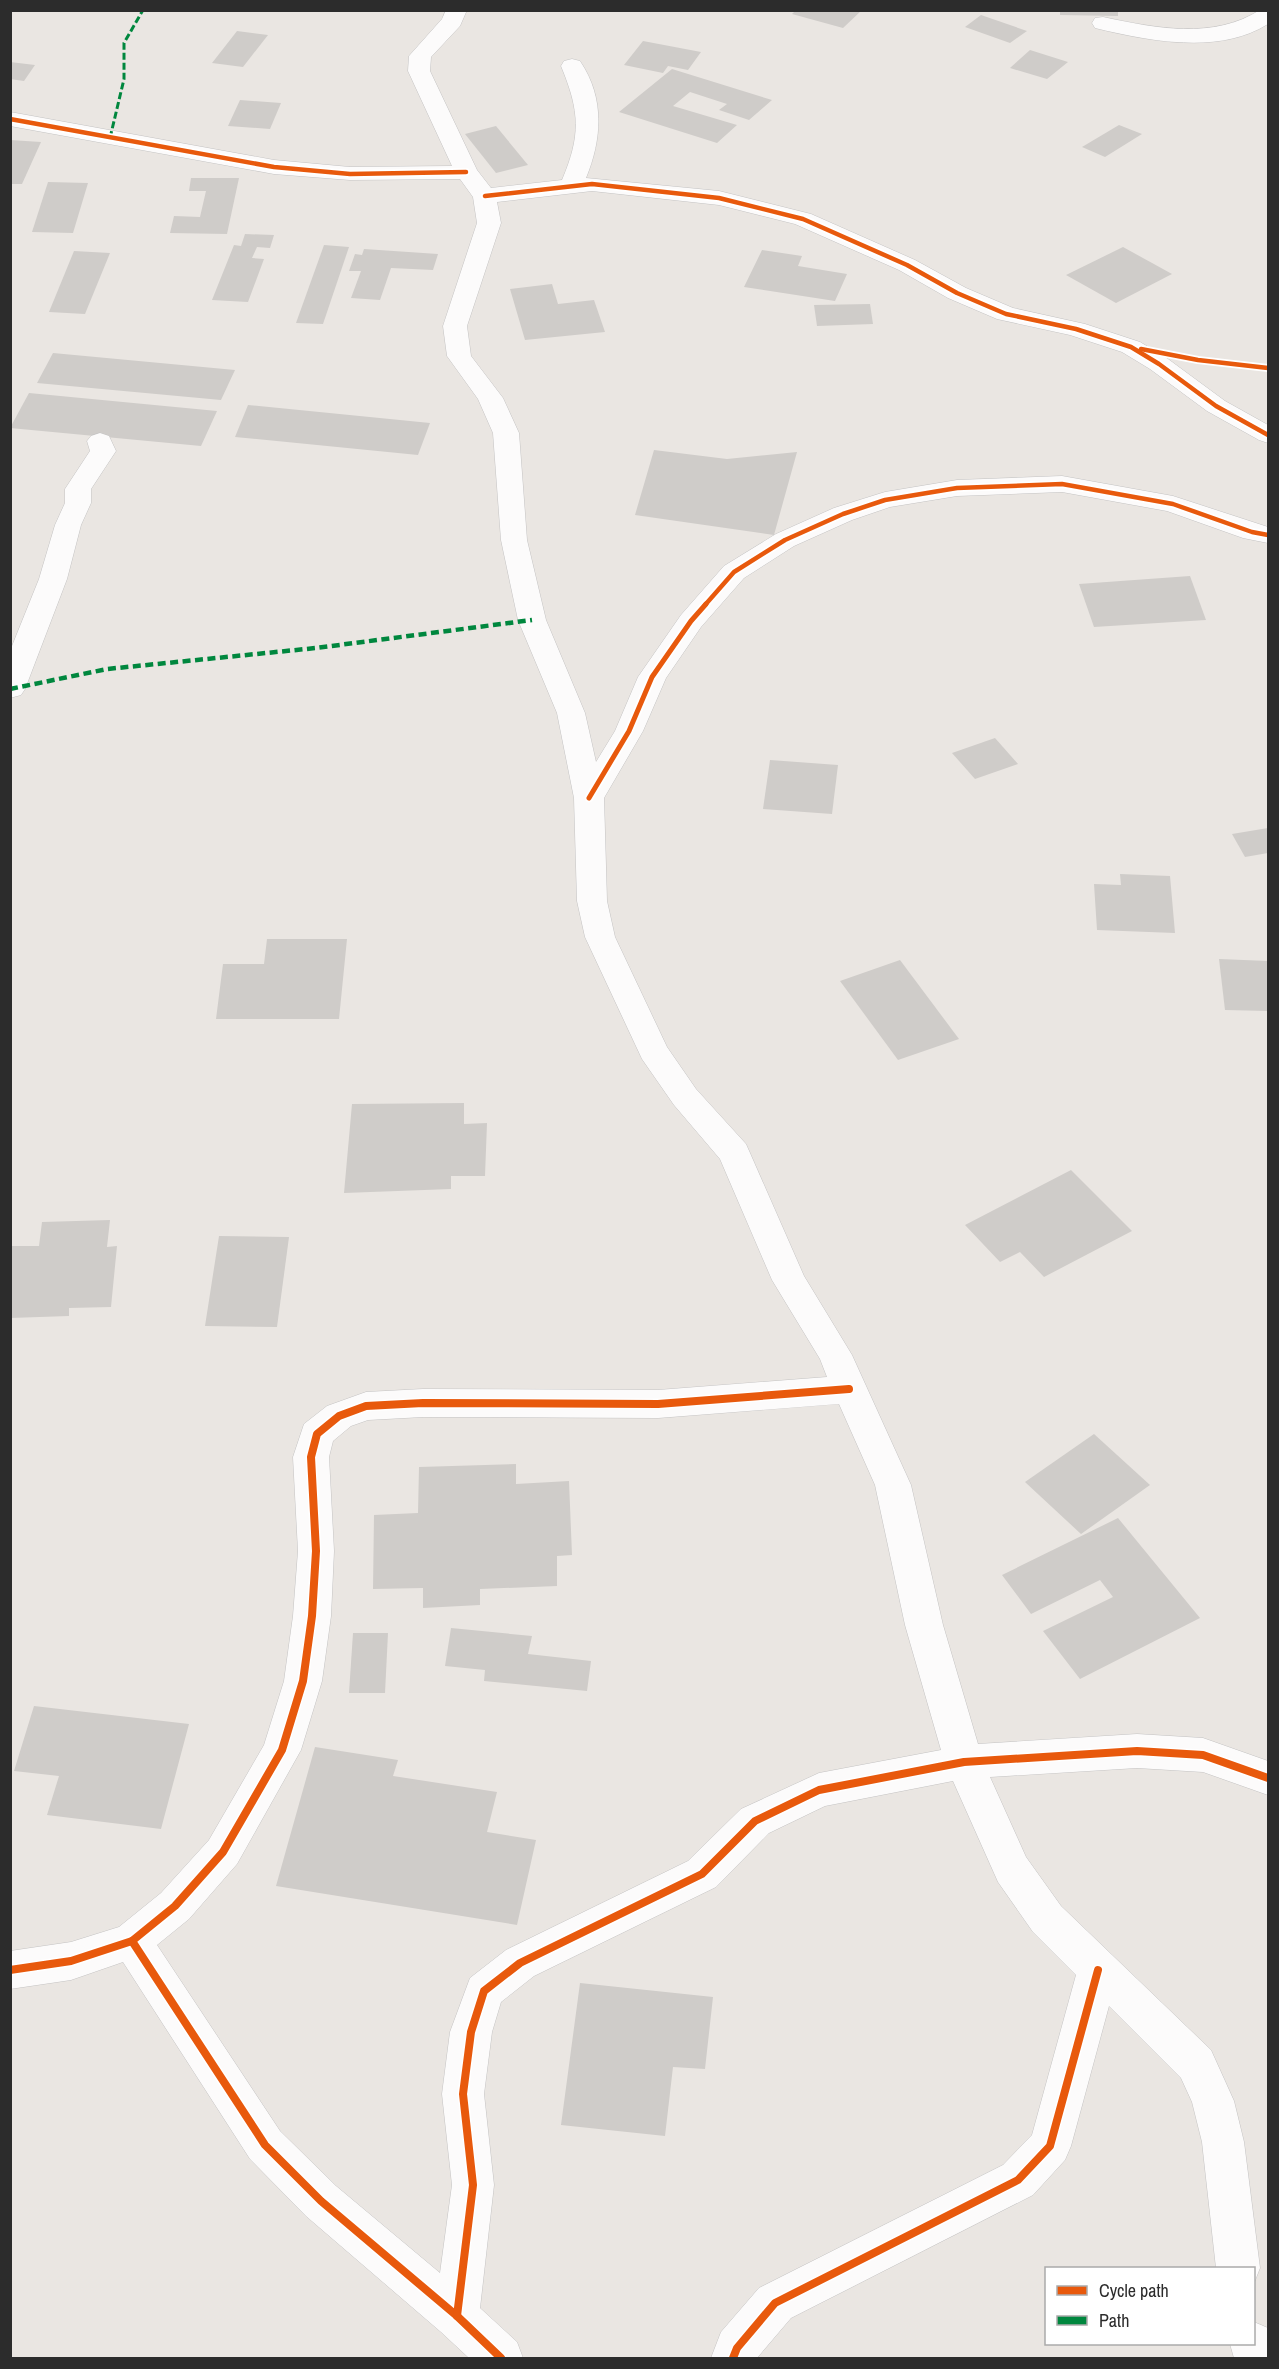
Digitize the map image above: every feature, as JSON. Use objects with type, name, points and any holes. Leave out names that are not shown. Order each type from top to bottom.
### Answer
[{"type":"street","points":[[457,10],[452,21],[420,56],[419,71],[476,184],[489,223],[455,326],[459,357],[490,398],[506,433],[514,540],[519,563],[532,620],[571,713],[589,798],[592,900],[600,937],[653,1051],[686,1097],[734,1153],[789,1280],[835,1355],[893,1485],[924,1624],[964,1762],[1012,1869],[1047,1919],[1196,2064],[1213,2101],[1223,2142],[1238,2267]]},
{"type":"street","points":[[1103,23],[1166,34],[1204,35],[1238,31],[1269,15]]},
{"type":"street","points":[[571,186],[585,153],[591,123],[586,98],[572,66]]},
{"type":"street","points":[[10,119],[168,150],[310,171],[476,184],[571,186],[592,184],[719,198],[803,219],[907,265],[957,293],[1006,314],[1076,329],[1131,346],[1216,406],[1269,435]]},
{"type":"street","points":[[11,689],[53,579],[68,525],[78,503],[78,489],[103,451],[100,441]]},
{"type":"street","points":[[589,798],[629,731],[652,678],[691,621],[734,572],[785,540],[843,514],[885,500],[957,488],[1062,484],[1173,504],[1269,536]]},
{"type":"street","points":[[10,1970],[71,1960],[132,1941],[175,1906],[223,1852],[282,1750],[303,1681],[312,1616],[316,1551],[311,1457],[317,1434],[339,1416],[366,1406],[423,1403],[658,1404],[849,1389]]},
{"type":"street","points":[[457,2316],[473,2185],[463,2094],[471,2032],[484,1991],[520,1964],[702,1874],[755,1821],[819,1790],[964,1762],[1137,1751],[1203,1755],[1269,1778]]},
{"type":"street","points":[[132,1941],[265,2145],[321,2201],[457,2316],[501,2358]]},
{"type":"street","points":[[733,2358],[737,2348],[775,2302],[1018,2180],[1050,2146],[1098,1970]]},
{"type":"building","points":[[796,10],[862,10],[843,28],[792,14]]},
{"type":"building","points":[[1060,10],[1118,10],[1118,16],[1060,15]]},
{"type":"building","points":[[981,15],[1027,31],[1010,43],[965,27]]},
{"type":"building","points":[[237,31],[268,35],[243,67],[212,63]]},
{"type":"building","points":[[643,41],[701,52],[688,70],[668,66],[663,73],[624,65]]},
{"type":"building","points":[[1030,50],[1068,62],[1047,79],[1010,68]]},
{"type":"building","points":[[10,62],[35,65],[24,81],[10,79]]},
{"type":"building","points":[[672,69],[772,100],[749,120],[719,110],[727,104],[690,92],[673,106],[737,125],[717,143],[619,112]]},
{"type":"building","points":[[240,100],[281,103],[270,129],[228,126]]},
{"type":"building","points":[[1119,125],[1142,134],[1105,157],[1082,147]]},
{"type":"building","points":[[496,126],[528,165],[496,173],[465,134]]},
{"type":"building","points":[[10,140],[41,142],[22,184],[10,184]]},
{"type":"building","points":[[191,178],[239,178],[227,234],[170,233],[174,216],[200,217],[206,191],[189,191]]},
{"type":"building","points":[[48,182],[88,183],[73,233],[32,232]]},
{"type":"building","points":[[245,234],[274,235],[270,248],[257,247],[252,258],[264,259],[248,302],[212,300],[234,245],[241,246]]},
{"type":"building","points":[[324,245],[349,247],[323,324],[296,323]]},
{"type":"building","points":[[1123,247],[1172,274],[1116,303],[1066,275]]},
{"type":"building","points":[[364,249],[438,254],[433,270],[391,268],[380,300],[351,298],[361,271],[349,271],[355,254],[362,255]]},
{"type":"building","points":[[762,250],[802,256],[798,266],[847,274],[835,301],[744,287]]},
{"type":"building","points":[[74,251],[110,253],[85,314],[49,312]]},
{"type":"building","points":[[552,284],[558,304],[594,300],[605,332],[525,340],[510,289]]},
{"type":"building","points":[[870,304],[873,324],[817,326],[814,305]]},
{"type":"building","points":[[53,353],[235,370],[221,400],[37,383]]},
{"type":"building","points":[[29,393],[217,411],[201,446],[10,428]]},
{"type":"building","points":[[248,405],[430,423],[418,455],[235,437]]},
{"type":"building","points":[[654,450],[727,459],[797,452],[774,535],[635,515]]},
{"type":"building","points":[[1190,576],[1206,620],[1094,627],[1079,584]]},
{"type":"building","points":[[995,738],[1018,764],[975,779],[952,753]]},
{"type":"building","points":[[770,760],[838,765],[832,814],[763,809]]},
{"type":"building","points":[[1268,828],[1268,853],[1245,857],[1232,834]]},
{"type":"building","points":[[1120,874],[1170,876],[1175,933],[1097,930],[1094,884],[1121,885]]},
{"type":"building","points":[[267,939],[347,939],[339,1019],[216,1019],[223,964],[264,964]]},
{"type":"building","points":[[1219,959],[1268,961],[1268,1011],[1225,1010]]},
{"type":"building","points":[[900,960],[959,1039],[898,1060],[840,981]]},
{"type":"building","points":[[464,1103],[464,1124],[487,1123],[485,1176],[451,1176],[451,1189],[344,1193],[352,1104]]},
{"type":"building","points":[[1071,1170],[1132,1231],[1044,1277],[1020,1252],[1000,1262],[965,1225]]},
{"type":"building","points":[[110,1220],[107,1247],[117,1246],[111,1307],[69,1308],[69,1316],[10,1318],[10,1246],[39,1246],[42,1222]]},
{"type":"building","points":[[219,1236],[289,1237],[277,1327],[205,1326]]},
{"type":"building","points":[[1094,1434],[1150,1485],[1081,1534],[1025,1482]]},
{"type":"building","points":[[516,1464],[516,1484],[569,1481],[572,1555],[557,1556],[557,1586],[480,1589],[480,1605],[423,1608],[423,1588],[373,1589],[374,1515],[418,1513],[419,1467]]},
{"type":"building","points":[[1118,1518],[1200,1618],[1080,1679],[1043,1631],[1113,1597],[1100,1580],[1031,1614],[1002,1575]]},
{"type":"building","points":[[451,1628],[532,1636],[528,1654],[591,1661],[587,1691],[484,1681],[485,1670],[445,1666]]},
{"type":"building","points":[[353,1633],[388,1633],[385,1693],[349,1693]]},
{"type":"building","points":[[34,1706],[189,1724],[161,1829],[47,1815],[59,1776],[14,1771]]},
{"type":"building","points":[[315,1747],[398,1760],[393,1776],[497,1792],[487,1832],[536,1840],[517,1925],[276,1886]]},
{"type":"building","points":[[580,1983],[713,1997],[705,2069],[673,2067],[665,2136],[561,2125]]},
{"type":"marked path","points":[[110,138],[124,79],[124,43],[143,10]]},
{"type":"marked path","points":[[10,689],[107,669],[316,648],[532,620]]},
{"type":"cycle path","points":[[10,119],[274,167],[350,174],[466,172]]},
{"type":"cycle path","points":[[485,196],[592,184],[719,198],[803,219],[907,265],[957,293],[1006,314],[1076,329],[1131,347],[1159,364],[1216,406],[1268,435]]},
{"type":"cycle path","points":[[1141,349],[1198,360],[1268,368]]},
{"type":"cycle path","points":[[589,798],[629,731],[652,677],[691,621],[734,572],[785,540],[843,514],[885,500],[957,488],[1062,484],[1173,504],[1252,532],[1268,535]]},
{"type":"cycle path","points":[[10,1970],[71,1961],[132,1941],[175,1906],[223,1852],[282,1750],[303,1681],[312,1616],[316,1551],[311,1457],[317,1434],[339,1416],[366,1406],[423,1403],[658,1404],[849,1389]]},
{"type":"cycle path","points":[[457,2316],[473,2185],[463,2094],[471,2032],[484,1991],[520,1963],[702,1874],[755,1821],[819,1790],[964,1762],[1137,1751],[1203,1755],[1268,1778]]},
{"type":"cycle path","points":[[132,1941],[265,2145],[321,2201],[457,2316],[501,2358]]},
{"type":"cycle path","points":[[733,2358],[737,2348],[775,2303],[1018,2180],[1050,2146],[1098,1970]]}]
